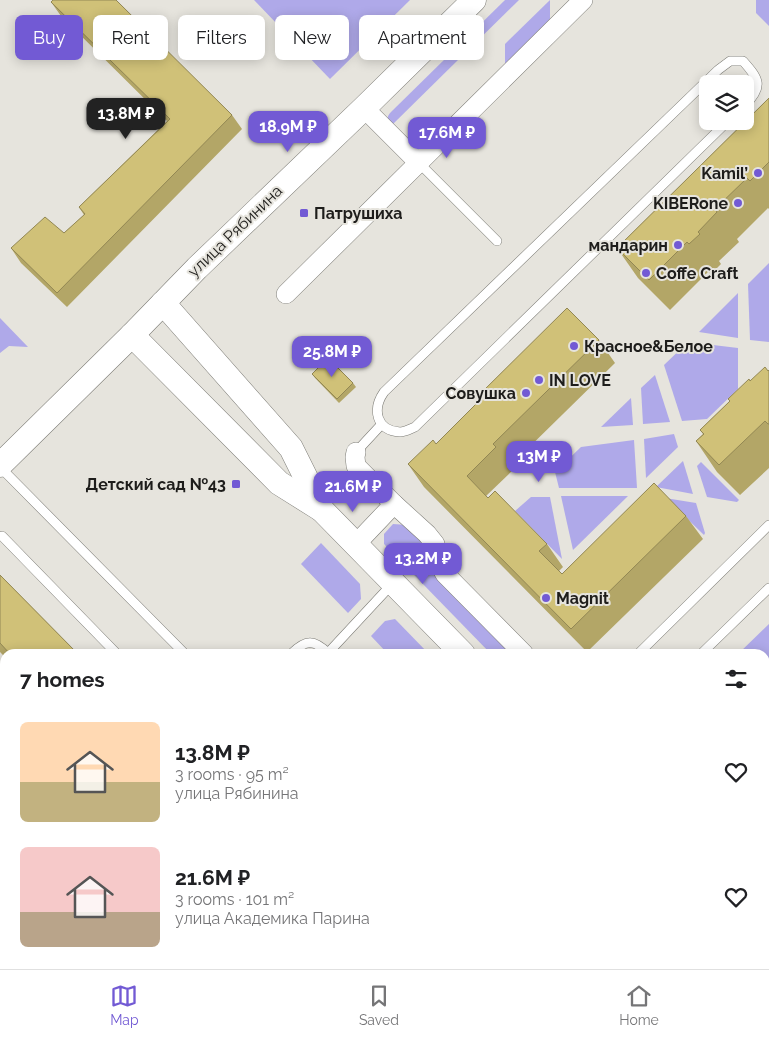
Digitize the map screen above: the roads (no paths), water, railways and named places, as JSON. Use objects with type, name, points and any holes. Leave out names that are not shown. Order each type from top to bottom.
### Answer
[{"type":"street","name":"улица Рябинина","points":[[0,466],[265,202],[474,0]]},
{"type":"street","points":[[286,294],[583,0]]},
{"type":"street","points":[[364,108],[419,163]]},
{"type":"street","points":[[163,303],[291,448],[322,510]]},
{"type":"street","points":[[132,335],[279,482],[322,510],[459,649]]},
{"type":"street","points":[[356,452],[356,466],[435,544],[441,567],[445,574],[519,649]]},
{"type":"street","points":[[356,544],[394,504]]},
{"type":"lane","points":[[712,75],[730,61],[743,61],[756,76],[757,88],[754,93]]},
{"type":"lane","points":[[699,88],[384,392],[378,400],[376,411],[382,425],[391,430],[402,432],[415,427],[719,130]]},
{"type":"lane","points":[[419,163],[497,241]]},
{"type":"lane","points":[[356,452],[382,425]]},
{"type":"lane","points":[[0,466],[180,649]]},
{"type":"lane","points":[[643,649],[769,525]]},
{"type":"lane","points":[[2,536],[112,649]]},
{"type":"lane","points":[[333,649],[394,582]]},
{"type":"lane","points":[[706,649],[769,588]]},
{"type":"lane","points":[[297,649],[304,643],[312,642],[324,649]]},
{"type":"place","name":"Kamil’","points":[[758,173]]},
{"type":"place","name":"KIBERone","points":[[738,203]]},
{"type":"place","name":"Патрушиха","points":[[304,213]]},
{"type":"place","name":"мандарин","points":[[678,245]]},
{"type":"place","name":"Coffe Craft","points":[[646,273]]},
{"type":"place","name":"Красное&Белое","points":[[574,346]]},
{"type":"place","name":"IN LOVE","points":[[539,380]]},
{"type":"place","name":"Совушка","points":[[526,393]]},
{"type":"place","name":"Детский сад №43","points":[[236,484]]},
{"type":"place","name":"Magnit","points":[[546,598]]}]
